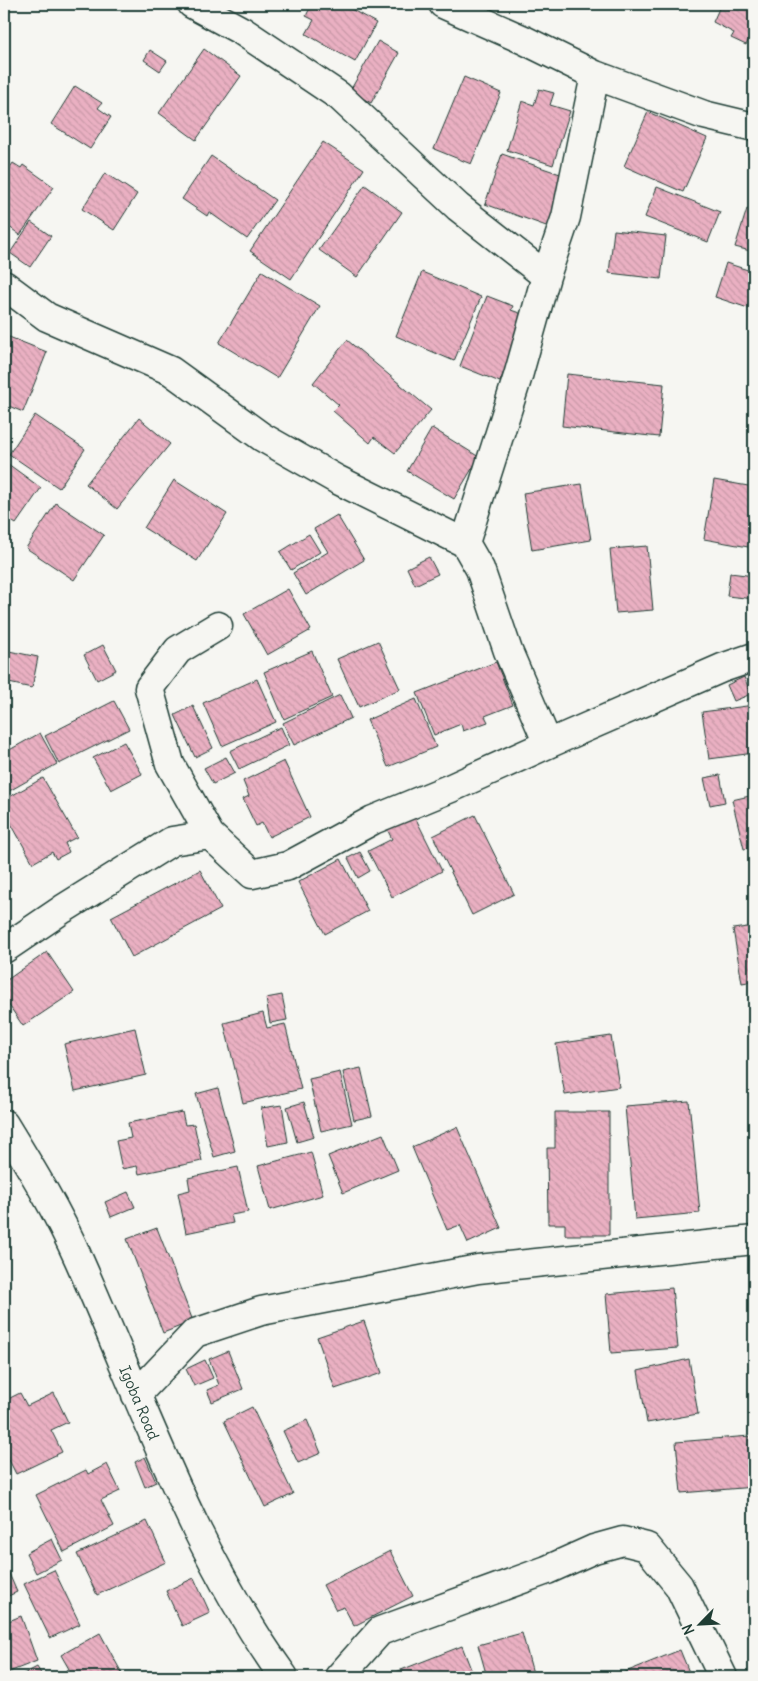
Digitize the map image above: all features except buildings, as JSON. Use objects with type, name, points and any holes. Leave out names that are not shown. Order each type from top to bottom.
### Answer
[{"type":"street","points":[[192,4],[242,31],[340,96],[458,208],[546,276]]},
{"type":"street","points":[[443,4],[524,40],[595,75],[704,116],[754,127]]},
{"type":"street","points":[[465,543],[518,376],[546,276],[566,217],[595,75]]},
{"type":"street","points":[[4,285],[47,317],[171,370],[262,438],[336,479],[465,543],[480,569],[508,651],[548,744]]},
{"type":"street","points":[[218,626],[178,650],[149,688],[170,764],[210,835],[252,874],[288,866],[372,820],[451,788],[722,668],[754,657]]},
{"type":"street","points":[[4,949],[71,904],[172,841],[210,835]]},
{"type":"street","name":"Igoba Road","points":[[4,1124],[38,1179],[78,1258],[177,1491],[233,1599],[284,1677]]},
{"type":"street","points":[[136,1395],[195,1333],[261,1312],[478,1269],[754,1240]]},
{"type":"street","points":[[339,1677],[380,1632],[547,1570],[594,1549],[623,1541],[647,1547],[679,1586],[723,1677]]}]
